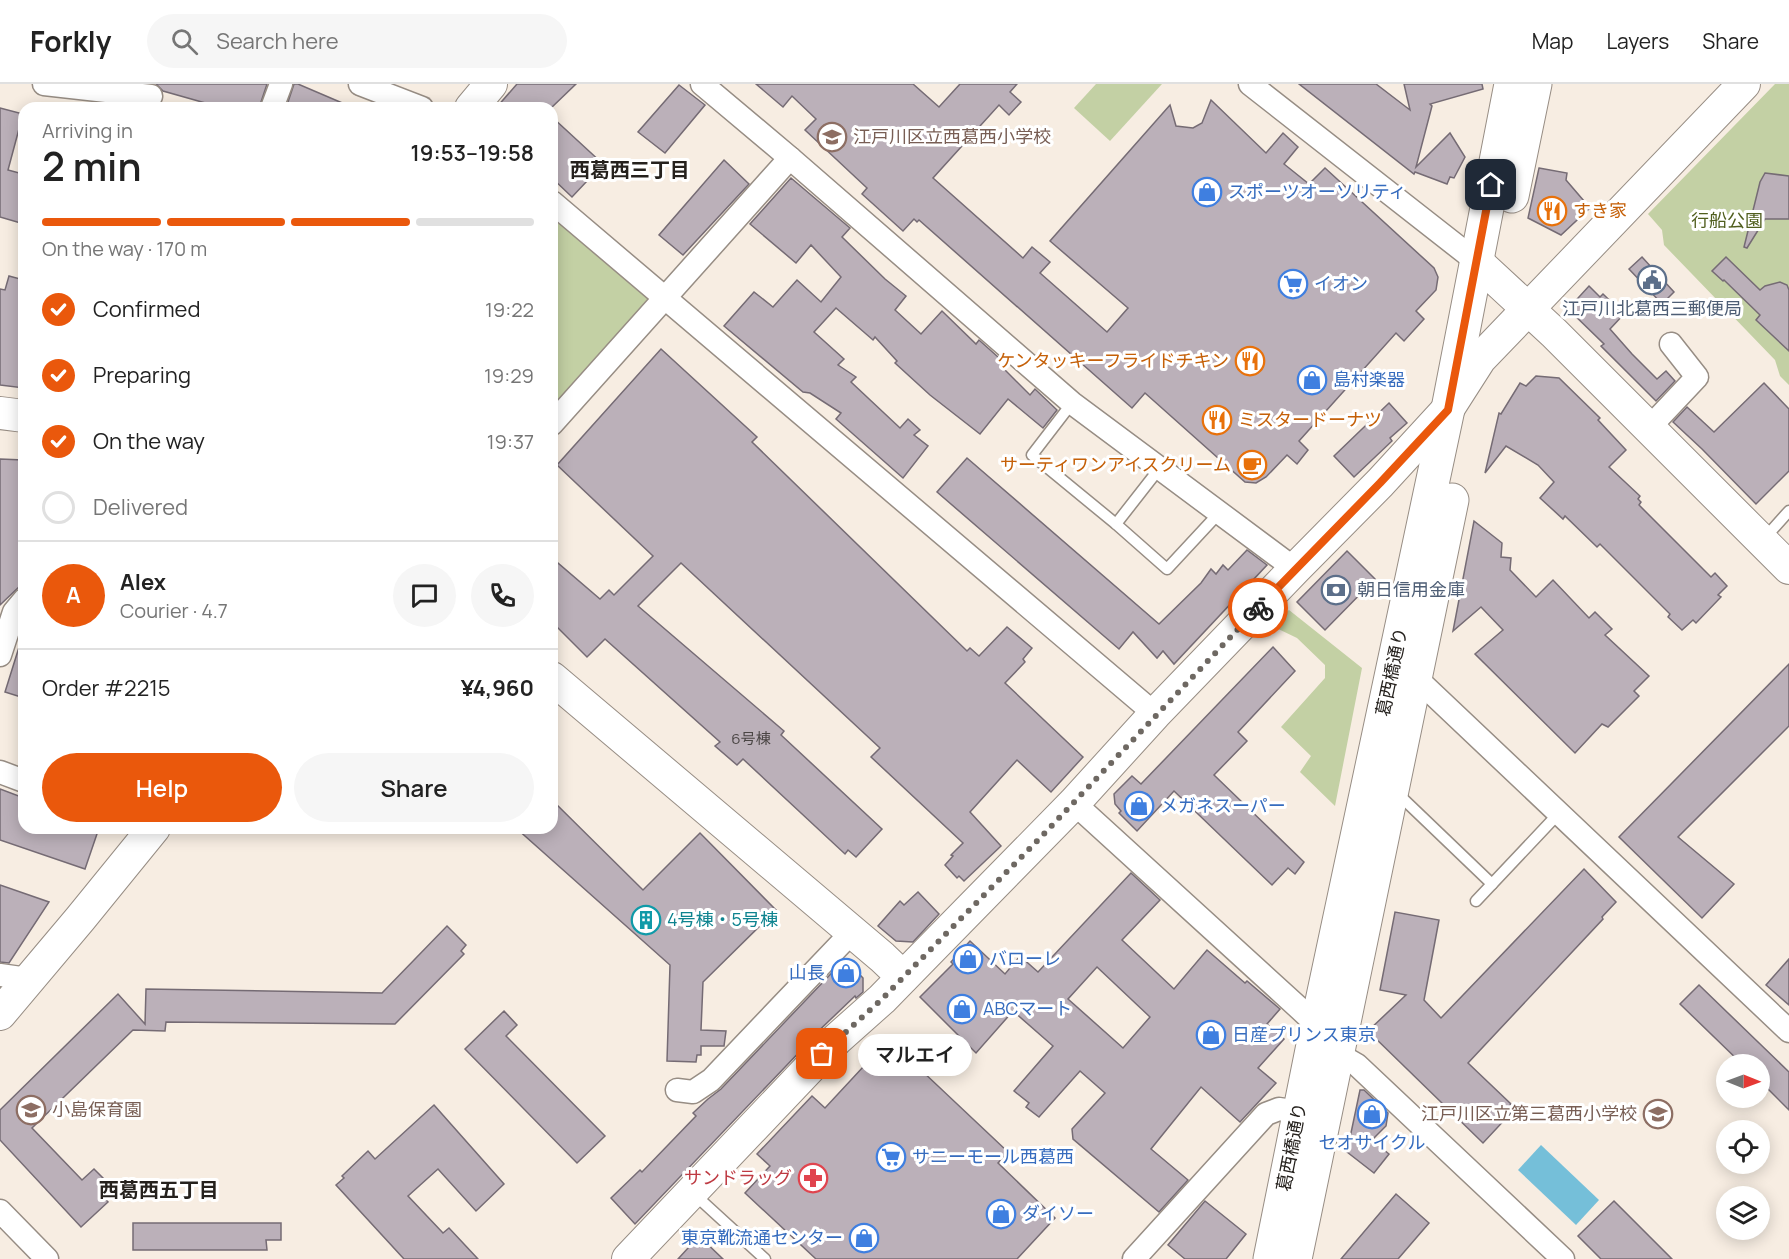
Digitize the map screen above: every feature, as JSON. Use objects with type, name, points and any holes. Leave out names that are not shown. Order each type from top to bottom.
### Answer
[{"type":"main road","name":"葛西橋通り","points":[[1270,1259],[1312,1114],[1338,1054],[1416,678],[1480,359],[1486,269],[1511,84]]},
{"type":"main road","name":"葛西橋通り","points":[[1295,1259],[1312,1114],[1317,1025],[1448,410],[1535,84]]},
{"type":"street","points":[[44,84],[151,96]]},
{"type":"street","points":[[274,102],[281,84]]},
{"type":"street","points":[[360,84],[406,102]]},
{"type":"street","points":[[476,102],[491,84]]},
{"type":"street","points":[[702,84],[1072,404],[1295,569]]},
{"type":"street","points":[[1250,84],[1486,269],[1789,568]]},
{"type":"street","points":[[628,1259],[837,1039],[882,999],[1074,803],[1155,714],[1380,483],[1448,410],[1480,359],[1740,85]]},
{"type":"street","points":[[558,417],[790,158]]},
{"type":"street","points":[[558,213],[664,299],[1155,714]]},
{"type":"street","points":[[1648,429],[1697,377],[1671,344]]},
{"type":"street","points":[[0,413],[18,415]]},
{"type":"street","points":[[0,655],[15,609]]},
{"type":"street","points":[[1416,678],[1789,1031]]},
{"type":"street","points":[[558,683],[852,932],[903,978]]},
{"type":"street","points":[[0,772],[18,779]]},
{"type":"street","points":[[1074,803],[1317,1025],[1338,1054],[1357,1065],[1563,1259]]},
{"type":"street","points":[[0,1014],[14,977],[80,919],[149,834]]},
{"type":"street","points":[[678,1090],[693,1092],[711,1080],[852,932]]},
{"type":"street","points":[[1134,1259],[1266,1114],[1279,1109],[1312,1114]]},
{"type":"street","points":[[0,1211],[47,1259]]},
{"type":"lane","points":[[1072,404],[1032,455],[1167,569],[1219,513]]},
{"type":"lane","points":[[1116,524],[1160,469]]},
{"type":"lane","points":[[1762,541],[1789,511]]},
{"type":"lane","points":[[1392,789],[1492,884]]},
{"type":"lane","points":[[1476,901],[1559,813]]},
{"type":"lane","points":[[691,1192],[765,1259]]},
{"type":"green space","points":[[1096,84],[1162,84],[1110,141],[1074,108]]},
{"type":"green space","name":"行船公園","points":[[1775,84],[1789,84],[1789,385],[1780,376],[1775,360],[1664,245],[1662,230],[1648,214]]},
{"type":"green space","points":[[558,224],[566,224],[648,294],[649,305],[558,405]]},
{"type":"green space","points":[[1289,610],[1362,668],[1335,806],[1300,772],[1311,756],[1281,727],[1325,678],[1325,665],[1297,638],[1270,625]]},
{"type":"water","points":[[1541,1145],[1599,1200],[1576,1225],[1518,1170]]},
{"type":"building","points":[[156,84],[267,84],[261,102],[202,102],[163,91]]},
{"type":"building","points":[[294,84],[298,84],[340,102],[288,102]]},
{"type":"building","points":[[517,84],[576,84],[557,102],[501,102]]},
{"type":"building","name":"イオン","points":[[756,84],[913,84],[939,107],[960,84],[1017,84],[1010,92],[1021,102],[1009,115],[999,105],[933,178],[1023,258],[1032,247],[1050,262],[1040,273],[1107,332],[1128,308],[1050,241],[1170,105],[1176,126],[1193,128],[1202,123],[1211,100],[1266,153],[1283,133],[1298,147],[1284,164],[1309,184],[1325,168],[1434,268],[1438,277],[1436,290],[1416,311],[1424,319],[1404,341],[1396,333],[1299,441],[1308,450],[1297,464],[1287,455],[1266,477],[1256,483],[1245,482],[1145,393],[1132,408],[919,220],[917,222],[914,219],[903,231],[862,194],[867,188],[805,130],[816,119],[792,96],[783,107]]},
{"type":"building","points":[[1299,84],[1376,84],[1410,110],[1404,84],[1482,84],[1483,89],[1430,104],[1432,106],[1416,167],[1450,133],[1465,157],[1454,178],[1450,177],[1447,184],[1415,172],[1414,174]]},
{"type":"building","points":[[679,85],[705,105],[665,153],[638,132]]},
{"type":"building","points":[[0,108],[18,113],[18,133],[8,170],[18,173],[18,222],[0,217]]},
{"type":"building","points":[[558,123],[603,164],[572,197],[558,184]]},
{"type":"building","points":[[724,160],[749,184],[683,255],[659,235]]},
{"type":"building","points":[[1539,168],[1567,173],[1566,180],[1590,208],[1561,235],[1528,218]]},
{"type":"building","points":[[1765,173],[1789,176],[1789,219],[1765,219],[1747,248],[1744,247],[1760,182]]},
{"type":"building","points":[[791,178],[850,228],[842,237],[906,296],[895,310],[921,334],[942,311],[976,344],[979,340],[1007,365],[1004,369],[1030,395],[1035,389],[1057,410],[1043,428],[1008,399],[980,434],[930,395],[895,363],[897,361],[875,337],[873,340],[836,308],[814,332],[844,359],[838,365],[856,377],[851,382],[900,428],[908,419],[920,430],[914,435],[928,446],[903,478],[836,419],[841,413],[810,393],[803,392],[724,326],[754,292],[773,307],[797,280],[821,302],[841,277],[811,245],[796,263],[750,224]]},
{"type":"building","name":"江戸川北葛西三郵便局","points":[[1642,257],[1674,292],[1662,304],[1629,269]]},
{"type":"building","points":[[1726,257],[1760,290],[1765,286],[1780,282],[1787,285],[1789,290],[1789,351],[1756,320],[1760,315],[1712,271]]},
{"type":"building","points":[[9,276],[18,278],[18,387],[0,385],[0,289],[5,290]]},
{"type":"building","points":[[1589,286],[1600,297],[1603,294],[1624,314],[1610,329],[1632,354],[1657,379],[1666,371],[1675,381],[1656,401],[1601,346],[1604,344],[1568,309]]},
{"type":"building","points":[[661,349],[757,437],[752,442],[967,651],[970,648],[979,656],[1007,627],[1032,648],[1023,659],[1025,662],[1005,683],[1083,757],[1051,792],[1017,760],[970,812],[1001,846],[964,881],[959,876],[957,878],[945,865],[963,843],[871,757],[880,748],[681,563],[638,606],[784,731],[781,735],[882,829],[856,857],[848,850],[845,854],[743,759],[737,765],[715,746],[720,742],[605,639],[587,657],[558,628],[558,563],[600,599],[609,590],[614,595],[653,556],[558,464]]},
{"type":"building","points":[[1536,376],[1559,378],[1600,418],[1598,420],[1626,450],[1609,467],[1640,496],[1639,505],[1711,577],[1715,573],[1727,586],[1718,595],[1721,597],[1696,623],[1693,620],[1682,630],[1668,617],[1670,614],[1600,544],[1597,547],[1565,516],[1563,519],[1540,498],[1554,482],[1538,465],[1506,446],[1485,473],[1499,413],[1501,414],[1520,383],[1526,386]]},
{"type":"building","points":[[1764,383],[1789,409],[1789,471],[1756,504],[1673,422],[1687,407],[1714,432]]},
{"type":"building","points":[[1389,403],[1407,423],[1390,438],[1392,441],[1354,477],[1334,456]]},
{"type":"building","points":[[967,458],[1159,624],[1201,583],[1211,569],[1216,574],[1223,565],[1228,570],[1247,550],[1267,565],[1174,664],[1163,651],[1157,658],[1133,632],[1119,649],[937,492]]},
{"type":"building","points":[[0,459],[18,460],[18,588],[0,605]]},
{"type":"building","points":[[1474,521],[1502,543],[1501,557],[1511,558],[1510,570],[1536,597],[1553,580],[1589,618],[1595,612],[1612,629],[1605,635],[1649,676],[1634,691],[1639,696],[1608,727],[1602,724],[1575,753],[1475,654],[1503,630],[1481,607],[1453,631]]},
{"type":"building","name":"朝日信用金庫","points":[[1347,551],[1375,579],[1325,630],[1297,602]]},
{"type":"building","points":[[1273,647],[1295,671],[1238,732],[1247,741],[1214,775],[1304,862],[1295,874],[1288,868],[1272,885],[1174,791],[1137,831],[1119,813],[1121,811],[1115,804],[1114,794],[1132,776],[1141,784]]},
{"type":"building","points":[[18,650],[18,696],[5,692]]},
{"type":"building","points":[[1789,664],[1789,726],[1678,837],[1734,884],[1702,918],[1619,837]]},
{"type":"building","points":[[0,789],[18,796],[18,834],[97,834],[85,869],[0,840]]},
{"type":"building","points":[[558,806],[643,890],[700,833],[776,910],[703,982],[701,1030],[726,1031],[724,1046],[701,1046],[701,1055],[697,1055],[696,1062],[667,1061],[670,965],[523,834],[558,834]]},
{"type":"building","points":[[1584,869],[1616,902],[1602,917],[1603,919],[1468,1063],[1511,1104],[1507,1108],[1511,1113],[1483,1143],[1368,1031],[1406,995],[1380,990],[1395,912],[1439,920],[1424,1000],[1441,1018]]},
{"type":"building","points":[[1131,873],[1160,900],[1122,940],[1174,989],[1207,950],[1280,1009],[1267,1024],[1284,1039],[1258,1068],[1276,1083],[1240,1122],[1201,1087],[1151,1149],[1188,1180],[1159,1212],[1073,1139],[1072,1129],[1105,1093],[1080,1071],[1039,1117],[1026,1107],[1029,1103],[1014,1091],[1053,1046],[1013,1011],[976,1053],[920,997],[953,964],[951,962],[970,941],[1005,974],[1020,956],[1038,972]],"holes":[[[1097,967],[1150,1017],[1123,1048],[1068,999]]]},
{"type":"building","points":[[0,885],[49,902],[9,963],[0,962]]},
{"type":"building","points":[[918,892],[939,914],[913,942],[896,941],[878,926],[900,901],[904,905]]},
{"type":"building","points":[[447,926],[466,945],[461,951],[464,954],[395,1024],[166,1022],[165,1031],[133,1030],[32,1128],[82,1180],[94,1169],[109,1184],[100,1192],[108,1202],[81,1227],[0,1140],[0,1110],[118,994],[145,1024],[146,989],[382,993]]},
{"type":"building","points":[[845,959],[863,978],[863,992],[856,998],[855,996],[807,1042],[635,1224],[611,1198],[640,1170],[642,1172],[696,1116],[693,1113],[721,1089]]},
{"type":"building","points":[[1789,959],[1789,1005],[1766,985]]},
{"type":"building","points":[[1699,985],[1789,1072],[1789,1110],[1770,1091],[1770,1054],[1732,1054],[1680,1004]]},
{"type":"building","points":[[504,1011],[517,1025],[506,1036],[605,1136],[577,1163],[465,1049]]},
{"type":"building","name":"サニーモール西葛西","points":[[876,1053],[891,1068],[903,1053],[1008,1152],[998,1163],[1055,1218],[1017,1259],[816,1259],[745,1193],[770,1166],[757,1154],[812,1096],[825,1108]]},
{"type":"building","points":[[1360,1090],[1364,1090],[1388,1113],[1386,1126],[1372,1140],[1389,1154],[1374,1173],[1347,1152]]},
{"type":"building","points":[[434,1105],[504,1184],[476,1211],[438,1169],[408,1196],[443,1233],[449,1228],[478,1259],[404,1259],[336,1185],[368,1151],[375,1159]]},
{"type":"building","points":[[1396,1194],[1429,1223],[1398,1259],[1341,1259]]},
{"type":"building","points":[[1205,1201],[1246,1234],[1226,1259],[1185,1259],[1168,1245]]},
{"type":"building","points":[[1614,1201],[1672,1259],[1601,1259],[1578,1236]]},
{"type":"building","points":[[133,1223],[281,1223],[281,1240],[266,1240],[267,1250],[133,1250]]},
{"type":"building","points":[[699,1236],[723,1259],[678,1259]]},
{"type":"way so far","points":[[822,1054],[882,999],[1041,837],[1155,714],[1258,608]]},
{"type":"place","name":"江戸川区立西葛西小学校","points":[[832,137]]},
{"type":"place","name":"スポーツオーソリティ","points":[[1207,192]]},
{"type":"place","name":"すき家","points":[[1552,211]]},
{"type":"place","name":"江戸川北葛西三郵便局","points":[[1652,280]]},
{"type":"place","name":"イオン","points":[[1293,284]]},
{"type":"place","name":"ケンタッキーフライドチキン","points":[[1250,361]]},
{"type":"place","name":"島村楽器","points":[[1312,380]]},
{"type":"place","name":"ミスタードーナツ","points":[[1217,420]]},
{"type":"place","name":"サーティワンアイスクリーム","points":[[1252,465]]},
{"type":"place","name":"朝日信用金庫","points":[[1336,590]]},
{"type":"place","name":"メガネスーパー","points":[[1139,806]]},
{"type":"place","name":"4号棟・5号棟","points":[[646,920]]},
{"type":"place","name":"バローレ","points":[[968,959]]},
{"type":"place","name":"山長","points":[[846,973]]},
{"type":"place","name":"ABCマート","points":[[962,1009]]},
{"type":"place","name":"日産プリンス東京","points":[[1211,1035]]},
{"type":"place","name":"マルエイ","points":[[822,1054]]},
{"type":"place","name":"小島保育園","points":[[31,1110]]},
{"type":"place","name":"セオサイクル","points":[[1372,1114]]},
{"type":"place","name":"江戸川区立第三葛西小学校","points":[[1658,1114]]},
{"type":"place","name":"サニーモール西葛西","points":[[891,1157]]},
{"type":"place","name":"サンドラッグ","points":[[813,1178]]},
{"type":"place","name":"ダイソー","points":[[1001,1214]]},
{"type":"place","name":"東京靴流通センター","points":[[864,1238]]},
{"type":"district","name":"西葛西三丁目","points":[[630,170]]},
{"type":"district","name":"西葛西五丁目","points":[[159,1190]]},
{"type":"route","points":[[1258,608],[1448,410],[1491,185]]}]
